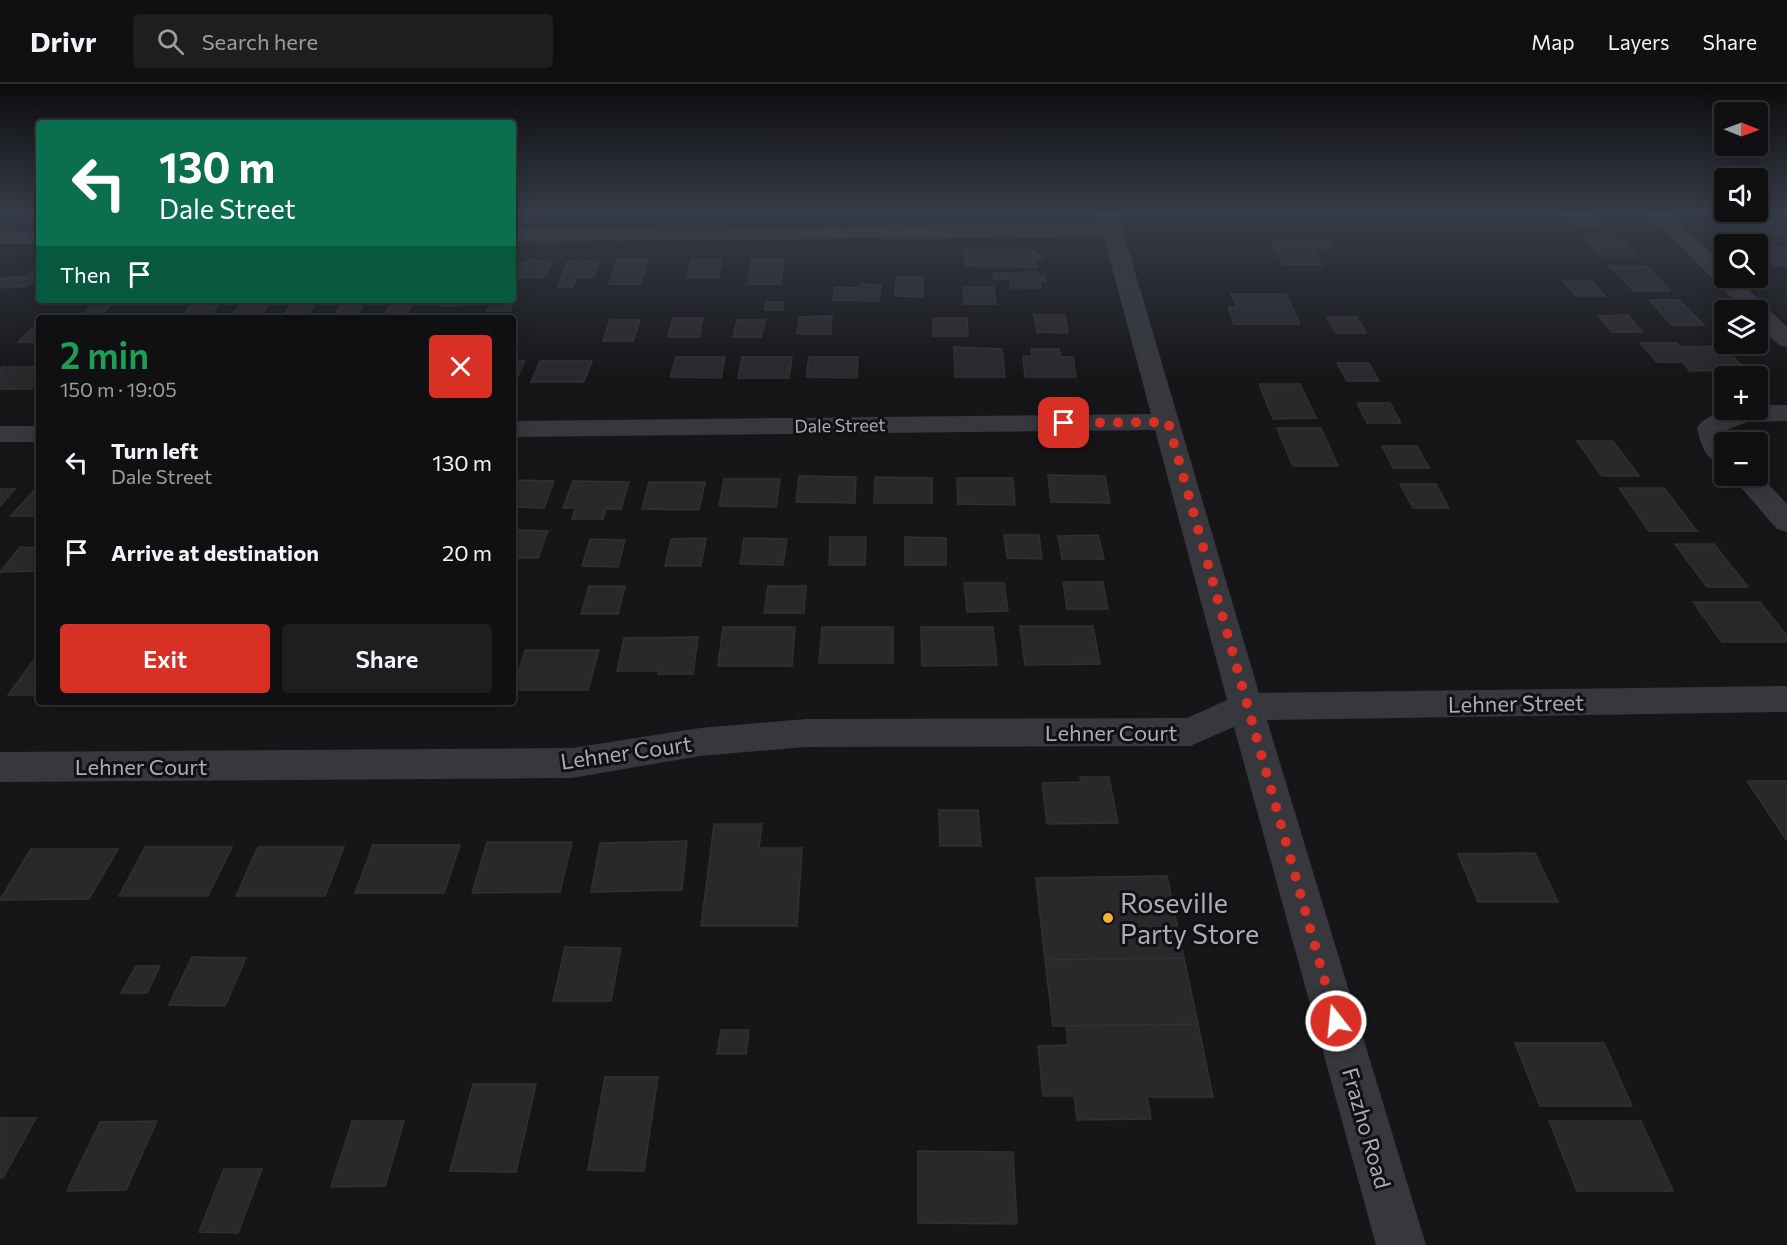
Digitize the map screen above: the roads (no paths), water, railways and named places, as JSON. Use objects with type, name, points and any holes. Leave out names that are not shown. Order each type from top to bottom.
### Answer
[{"type":"street","name":"Frazho Road","points":[[1123,268],[1246,707],[1401,1245]]},
{"type":"street","points":[[1713,268],[1746,300]]},
{"type":"street","points":[[1768,322],[1787,340]]},
{"type":"street","points":[[1714,446],[1710,428],[1729,417],[1762,412],[1787,413]]},
{"type":"street","name":"Dale Street","points":[[516,429],[1168,422]]},
{"type":"street","points":[[0,434],[36,434]]},
{"type":"street","points":[[1754,486],[1787,522]]},
{"type":"street","name":"Lehner Street","points":[[1246,707],[1787,699]]},
{"type":"street","name":"Lehner Court","points":[[0,767],[572,763],[700,742],[806,733],[1190,732],[1246,707]]},
{"type":"place","name":"Roseville Party Store","points":[[1108,918]]}]
